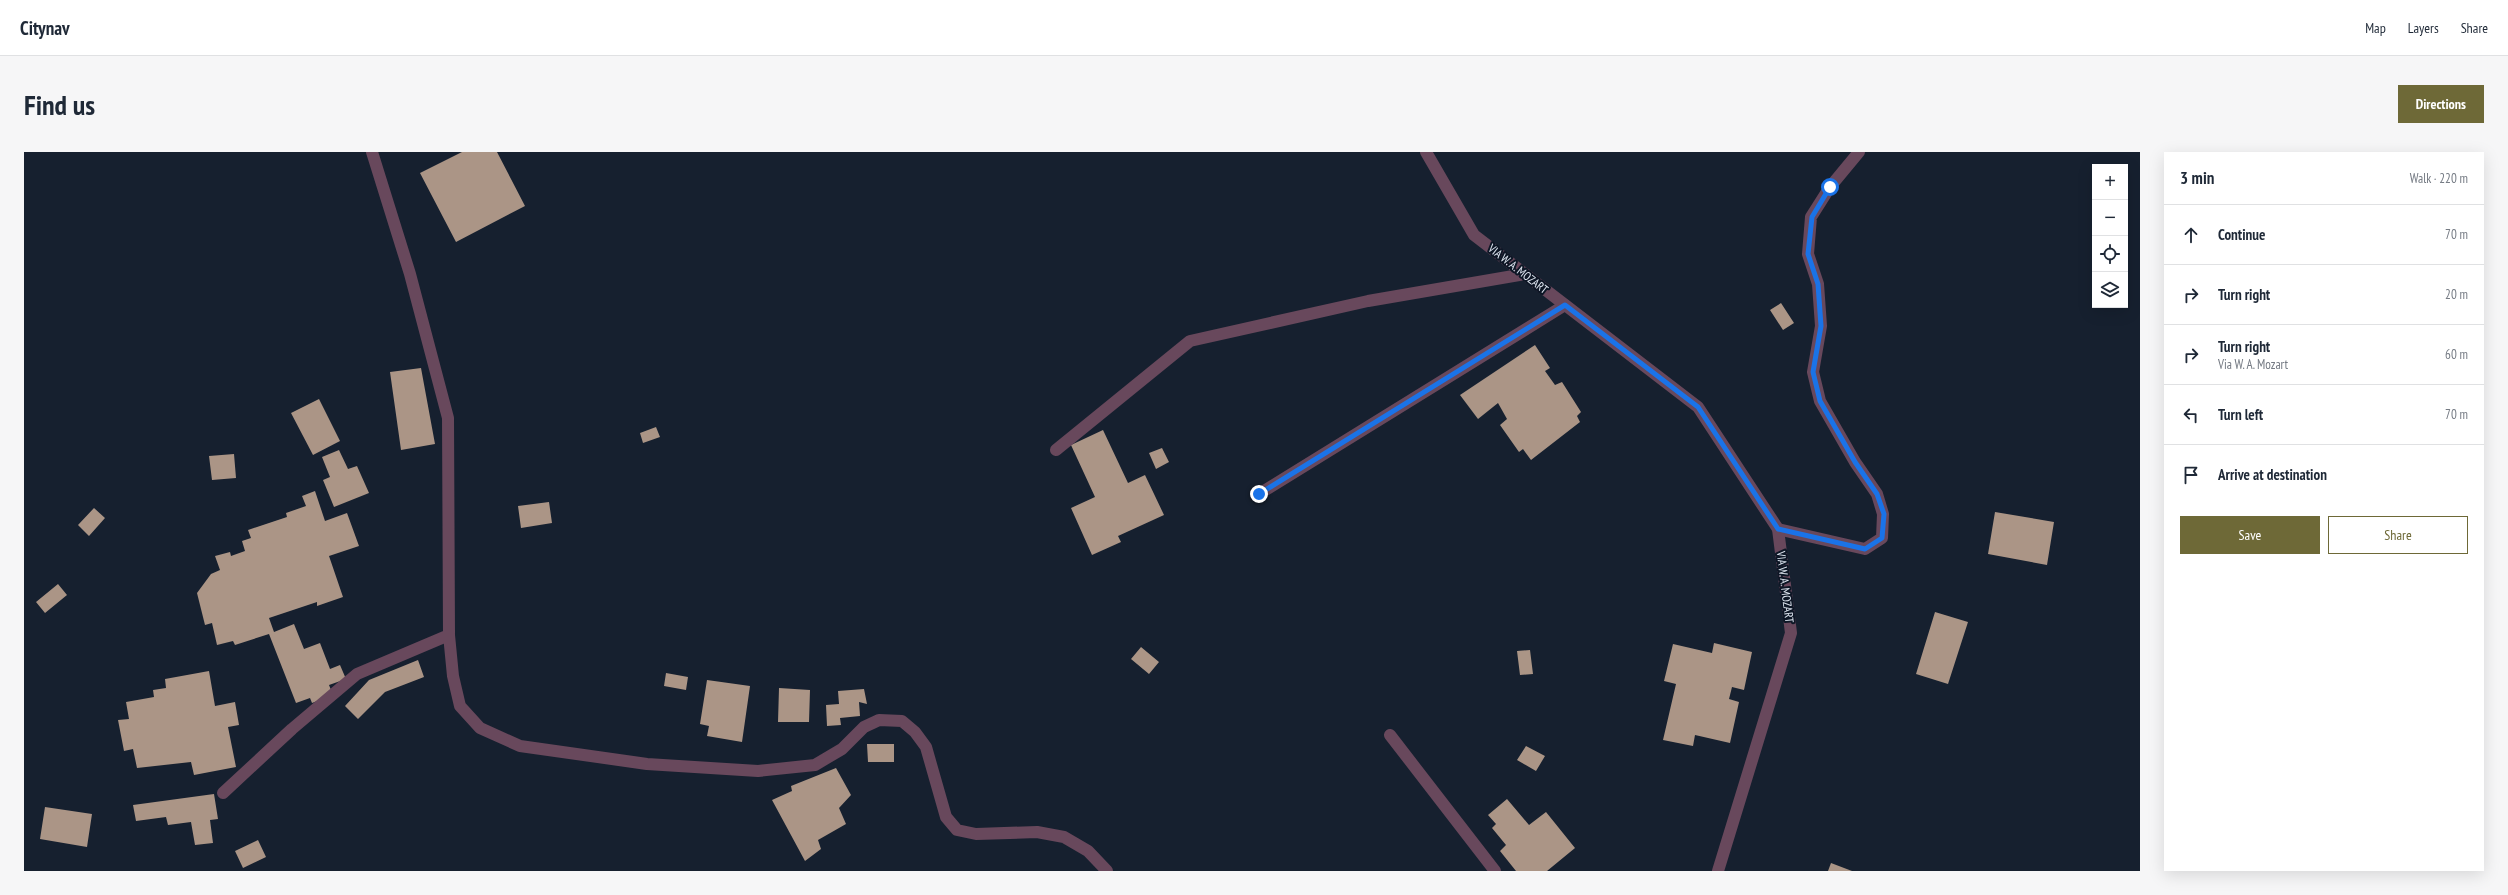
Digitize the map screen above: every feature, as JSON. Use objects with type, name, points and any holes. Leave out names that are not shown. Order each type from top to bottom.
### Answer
[{"type":"street","points":[[372,152],[410,274],[448,418],[449,635],[453,676],[460,706],[480,728],[520,746],[647,764],[758,771],[815,765],[842,749],[864,727],[879,720],[902,721],[915,732],[926,747],[946,818],[957,830],[976,834],[1037,832],[1064,838],[1088,851],[1106,871]]},
{"type":"street","name":"VIA W. A. MOZART","points":[[1426,152],[1474,235],[1698,407],[1778,529],[1791,633],[1718,871]]},
{"type":"street","points":[[1778,529],[1865,549],[1882,538],[1884,514],[1877,494],[1855,462],[1820,401],[1813,372],[1821,326],[1818,284],[1808,254],[1812,217],[1830,187],[1860,152]]},
{"type":"street","points":[[1056,450],[1190,341],[1368,301],[1525,274]]},
{"type":"street","points":[[1259,494],[1565,305]]},
{"type":"street","points":[[223,793],[292,729],[357,674],[449,635]]},
{"type":"street","points":[[1390,735],[1495,871]]},
{"type":"building","points":[[462,152],[497,152],[525,206],[456,242],[420,173]]},
{"type":"building","points":[[1781,303],[1794,323],[1783,330],[1770,310]]},
{"type":"building","points":[[1535,345],[1550,368],[1545,371],[1555,385],[1562,382],[1581,412],[1577,416],[1580,422],[1531,460],[1523,449],[1519,452],[1500,425],[1507,419],[1498,403],[1478,419],[1460,395]]},
{"type":"building","points":[[421,368],[435,444],[401,450],[390,372]]},
{"type":"building","points":[[319,399],[340,441],[313,455],[291,413]]},
{"type":"building","points":[[656,427],[660,437],[643,443],[640,433]]},
{"type":"building","points":[[1103,430],[1128,483],[1145,475],[1164,515],[1118,536],[1121,542],[1092,555],[1071,508],[1095,497],[1071,445]]},
{"type":"building","points":[[1162,448],[1169,462],[1156,469],[1149,453]]},
{"type":"building","points":[[339,450],[348,469],[357,466],[369,493],[334,507],[323,480],[330,477],[322,457]]},
{"type":"building","points":[[234,454],[236,478],[212,480],[209,456]]},
{"type":"building","points":[[315,491],[325,521],[347,513],[359,546],[329,556],[343,597],[317,606],[317,602],[269,618],[274,632],[294,624],[304,649],[320,643],[330,669],[340,665],[346,679],[329,685],[333,695],[312,703],[310,698],[296,703],[269,634],[235,645],[233,641],[217,645],[212,623],[205,625],[197,593],[211,574],[220,570],[215,556],[230,552],[231,556],[245,551],[242,541],[251,538],[248,530],[287,517],[286,513],[306,506],[302,496]]},
{"type":"building","points":[[549,502],[552,523],[521,528],[518,506]]},
{"type":"building","points":[[94,508],[105,518],[89,536],[78,525]]},
{"type":"building","points":[[1995,512],[2054,522],[2047,565],[1988,554]]},
{"type":"building","points":[[58,584],[67,595],[45,613],[36,602]]},
{"type":"building","points":[[1935,612],[1968,622],[1948,684],[1916,674]]},
{"type":"building","points":[[1714,643],[1752,652],[1744,690],[1732,687],[1729,699],[1739,702],[1730,743],[1695,735],[1693,746],[1663,740],[1676,684],[1664,681],[1673,644],[1712,653]]},
{"type":"building","points":[[1141,647],[1159,662],[1149,674],[1131,659]]},
{"type":"building","points":[[1530,650],[1533,674],[1520,675],[1517,651]]},
{"type":"building","points":[[418,660],[424,677],[385,692],[358,719],[345,706],[369,680]]},
{"type":"building","points":[[209,671],[215,706],[235,702],[239,725],[228,727],[236,767],[194,775],[191,762],[137,768],[133,749],[124,751],[118,720],[129,719],[126,702],[154,697],[153,690],[166,688],[165,679]]},
{"type":"building","points":[[666,673],[688,677],[686,690],[664,686]]},
{"type":"building","points":[[707,680],[750,686],[742,742],[707,736],[709,726],[700,724]]},
{"type":"building","points":[[779,688],[810,690],[809,722],[778,722]]},
{"type":"building","points":[[864,689],[867,704],[859,702],[860,716],[840,718],[841,725],[827,726],[826,705],[839,704],[838,691]]},
{"type":"building","points":[[867,744],[894,744],[894,762],[868,762]]},
{"type":"building","points":[[1526,746],[1545,756],[1536,771],[1517,760]]},
{"type":"building","points":[[836,768],[851,795],[839,808],[846,824],[818,840],[821,849],[805,861],[772,800],[792,791],[791,786]]},
{"type":"building","points":[[214,794],[218,819],[210,820],[213,843],[195,845],[191,822],[168,825],[166,817],[136,821],[133,805]]},
{"type":"building","points":[[1507,799],[1529,825],[1546,812],[1575,848],[1547,871],[1516,871],[1500,851],[1506,845],[1492,828],[1496,824],[1488,815]]},
{"type":"building","points":[[45,807],[92,814],[87,847],[40,839]]},
{"type":"building","points":[[258,840],[266,857],[243,868],[235,851]]},
{"type":"building","points":[[1831,863],[1852,871],[1828,871]]},
{"type":"route","points":[[1259,494],[1565,305],[1698,407],[1778,529],[1828,542],[1865,549],[1882,538],[1884,514],[1877,494],[1855,462],[1820,401],[1813,372],[1821,326],[1818,284],[1808,254],[1812,217],[1830,187]]}]
